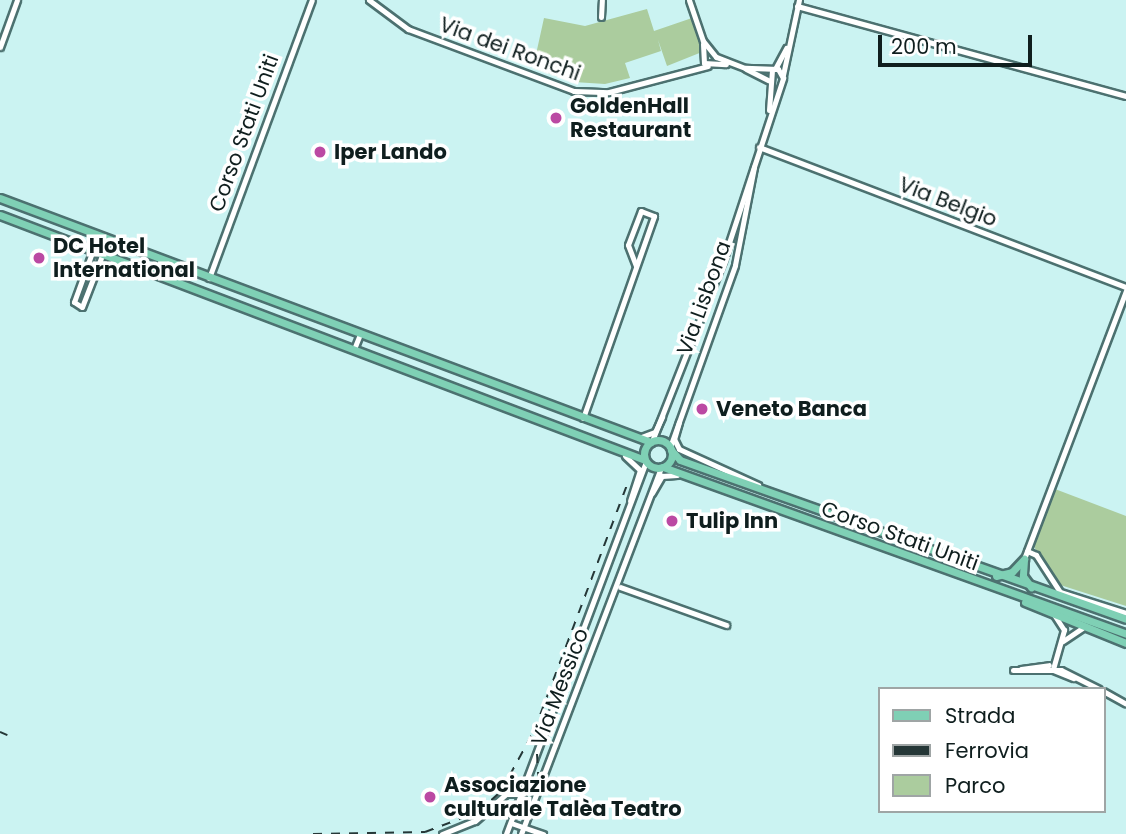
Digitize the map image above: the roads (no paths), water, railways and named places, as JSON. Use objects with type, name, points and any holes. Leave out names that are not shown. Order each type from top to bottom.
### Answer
[{"type":"main road","points":[[0,198],[588,422],[651,442],[645,461],[0,215]]},
{"type":"main road","name":"Corso Stati Uniti","points":[[651,442],[671,449],[680,460],[764,488],[996,576],[1126,621]]},
{"type":"main road","points":[[662,467],[671,449]]},
{"type":"main road","name":"Corso Stati Uniti","points":[[645,461],[1126,634]]},
{"type":"main road","points":[[996,576],[1012,572],[1026,555]]},
{"type":"main road","points":[[1026,555],[1023,576],[1032,588]]},
{"type":"main road","points":[[1013,582],[1126,621]]},
{"type":"main road","points":[[979,583],[1126,643]]},
{"type":"street","points":[[0,47],[17,0]]},
{"type":"street","name":"Corso Stati Uniti","points":[[209,278],[312,0]]},
{"type":"street","name":"Via dei Ronchi","points":[[369,0],[408,29],[574,91],[614,91],[691,67],[729,64]]},
{"type":"street","points":[[601,17],[602,0]]},
{"type":"street","points":[[689,0],[703,41],[703,57],[710,66]]},
{"type":"street","points":[[798,3],[1126,96]]},
{"type":"street","name":"Via Lisbona","points":[[651,442],[666,411],[723,261],[769,112],[782,79],[786,48],[798,3]]},
{"type":"street","points":[[703,41],[714,55],[729,64],[745,68],[774,69],[782,79],[769,81],[745,68]]},
{"type":"street","name":"Via Lisbona","points":[[769,112],[769,81],[786,48]]},
{"type":"street","points":[[703,57],[714,55]]},
{"type":"street","points":[[710,66],[714,55]]},
{"type":"street","name":"Via dei Ronchi","points":[[691,67],[703,57]]},
{"type":"street","name":"Via Belgio","points":[[759,147],[1126,288]]},
{"type":"street","name":"Via Lisbona","points":[[671,449],[687,391],[735,265],[756,157]]},
{"type":"street","points":[[570,415],[582,409],[636,265],[654,216],[641,211],[628,246],[636,265]]},
{"type":"street","points":[[98,236],[74,302],[82,307],[108,240]]},
{"type":"street","points":[[723,261],[735,265]]},
{"type":"street","points":[[1126,288],[1026,555],[1036,555],[1060,592],[1126,613]]},
{"type":"street","points":[[354,349],[360,334]]},
{"type":"street","points":[[691,341],[704,346]]},
{"type":"street","points":[[687,391],[675,435],[679,449],[764,488]]},
{"type":"street","points":[[582,409],[588,422],[648,437],[666,411]]},
{"type":"street","points":[[561,428],[636,461],[639,474],[628,512]]},
{"type":"street","name":"Via Messico","points":[[506,834],[601,587],[645,461]]},
{"type":"street","name":"Via Messico","points":[[522,831],[618,586],[641,514],[662,467]]},
{"type":"street","points":[[641,514],[657,481],[667,474],[718,488]]},
{"type":"street","points":[[605,575],[618,586],[726,625]]},
{"type":"street","points":[[601,587],[618,586]]},
{"type":"street","points":[[1053,614],[1063,625],[1061,646]]},
{"type":"street","points":[[1051,667],[1061,646],[1074,629],[1088,628]]},
{"type":"street","points":[[1051,667],[1013,670],[1051,667],[1094,687]]},
{"type":"street","points":[[1105,692],[1126,704]]},
{"type":"street","points":[[442,834],[475,821],[506,794],[523,794]]},
{"type":"street","points":[[511,823],[522,831],[543,834]]},
{"type":"railway","points":[[313,834],[425,832],[478,812],[501,791],[534,731],[626,487]]},
{"type":"railway","points":[[0,732],[7,735]]},
{"type":"railway","points":[[536,736],[539,789]]},
{"type":"place","name":"GoldenHall Restaurant","points":[[556,118]]},
{"type":"place","name":"Iper Lando","points":[[320,152]]},
{"type":"place","name":"DC Hotel International","points":[[39,258]]},
{"type":"place","name":"Veneto Banca","points":[[702,409]]},
{"type":"place","name":"Tulip Inn","points":[[672,521]]},
{"type":"place","name":"Associazione culturale Talèa Teatro","points":[[430,797]]}]
